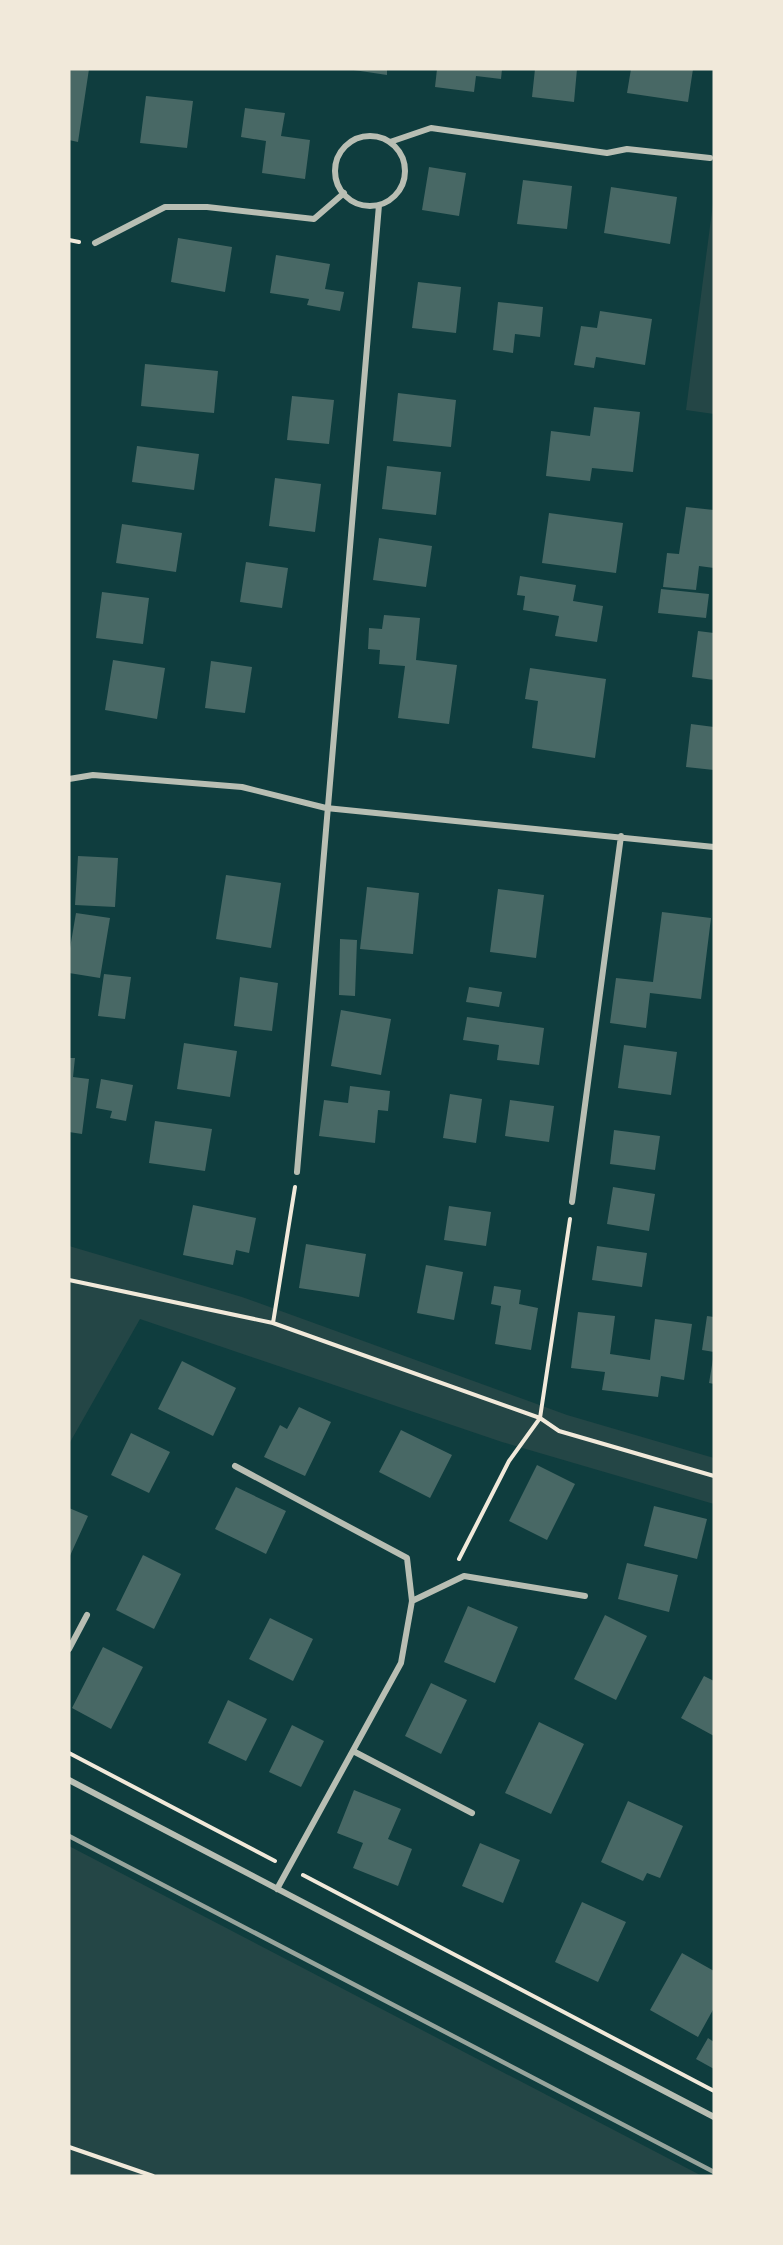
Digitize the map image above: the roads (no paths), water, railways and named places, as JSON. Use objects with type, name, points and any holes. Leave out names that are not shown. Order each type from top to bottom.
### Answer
[{"type":"street","points":[[390,142],[404,160],[405,172],[398,193],[379,205],[360,204],[344,194],[336,173],[341,152],[358,139],[369,136],[390,142],[431,129],[607,153],[627,148],[710,158]]},
{"type":"street","points":[[95,243],[165,207],[207,207],[314,219],[344,194]]},
{"type":"street","points":[[297,1172],[326,808],[379,205]]},
{"type":"street","points":[[69,779],[93,775],[242,786],[326,808],[714,847]]},
{"type":"street","points":[[572,1202],[621,836]]},
{"type":"street","points":[[235,1466],[407,1558],[412,1601],[401,1663],[277,1889]]},
{"type":"street","points":[[412,1601],[464,1576],[585,1596]]},
{"type":"street","points":[[69,1649],[87,1614]]},
{"type":"street","points":[[353,1751],[472,1812]]},
{"type":"street","points":[[69,1780],[714,2117]]},
{"type":"railway","points":[[69,1836],[714,2172]]}]
